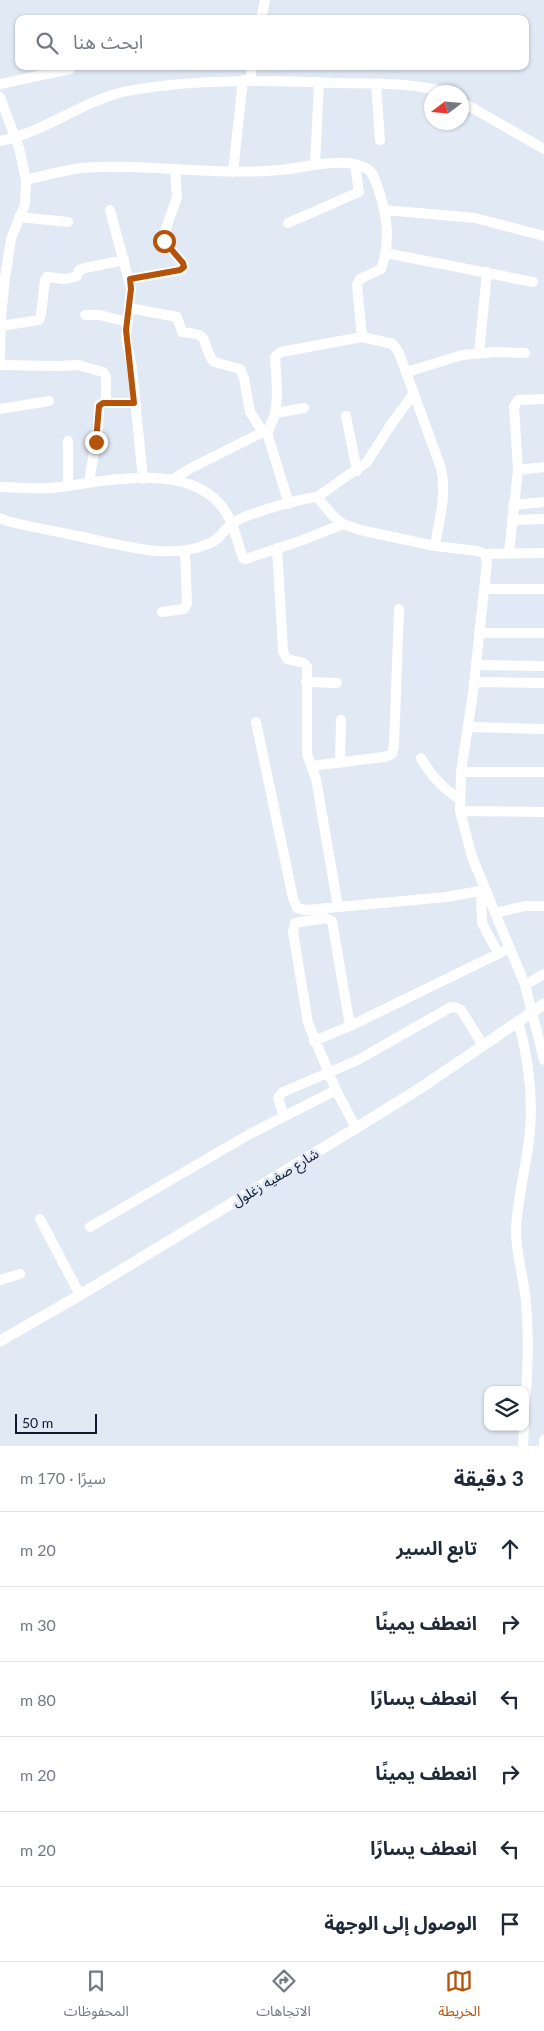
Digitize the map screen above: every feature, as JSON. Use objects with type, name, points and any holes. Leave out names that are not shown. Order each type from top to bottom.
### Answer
[{"type":"street","points":[[262,15],[264,0]]},
{"type":"street","points":[[0,84],[65,70]]},
{"type":"street","points":[[233,172],[246,80],[250,70]]},
{"type":"street","points":[[0,141],[15,138],[113,94],[190,82],[246,80],[376,84],[424,88]]},
{"type":"street","points":[[315,165],[319,82]]},
{"type":"street","points":[[376,84],[380,140]]},
{"type":"street","points":[[0,97],[24,166],[26,180],[24,204],[11,239],[1,326],[0,359]]},
{"type":"street","points":[[469,106],[544,149]]},
{"type":"street","points":[[26,180],[86,168],[233,172],[279,170],[315,165],[355,165],[367,168],[375,180],[385,210],[387,227],[386,253],[381,268],[360,279],[357,285],[362,337]]},
{"type":"street","points":[[288,223],[359,192],[355,165]]},
{"type":"street","points":[[130,279],[180,270],[184,267],[183,263],[164,241],[164,234],[177,197],[175,170]]},
{"type":"street","points":[[110,210],[130,279],[131,289],[126,338],[132,368],[143,479]]},
{"type":"street","points":[[385,210],[453,214],[544,236]]},
{"type":"street","points":[[19,217],[68,222]]},
{"type":"street","points":[[386,253],[533,282]]},
{"type":"street","points":[[1,326],[39,320],[42,314],[45,280],[47,277],[66,279],[77,276],[81,269],[124,260]]},
{"type":"street","points":[[479,353],[487,272]]},
{"type":"street","points":[[129,308],[177,317],[182,332],[195,333],[202,337],[214,362],[240,369],[244,378],[250,412],[265,431],[289,504]]},
{"type":"street","points":[[86,315],[100,315],[127,322]]},
{"type":"street","points":[[174,479],[191,468],[265,431],[276,413],[278,375],[275,357],[277,354],[362,337],[393,344],[400,353],[441,468],[444,482],[444,498],[435,546]]},
{"type":"street","points":[[407,372],[462,355],[525,353]]},
{"type":"street","points":[[0,365],[78,365],[103,372],[106,376],[106,403]]},
{"type":"street","points":[[0,518],[7,522],[121,545],[165,551],[185,550],[208,545],[215,541],[232,524],[253,513],[317,497],[357,470],[367,462],[414,393]]},
{"type":"street","points":[[509,553],[518,470],[515,403],[526,399],[544,399]]},
{"type":"street","points":[[0,409],[49,401]]},
{"type":"street","points":[[90,482],[100,404],[134,403]]},
{"type":"street","points":[[276,413],[304,408]]},
{"type":"street","points":[[346,416],[357,470]]},
{"type":"street","points":[[68,441],[68,485]]},
{"type":"street","points":[[518,470],[544,467]]},
{"type":"street","points":[[0,487],[61,487],[90,482],[143,479],[174,479],[188,483],[204,491],[218,502],[232,524],[245,559],[343,524]]},
{"type":"street","points":[[317,497],[334,517],[343,524],[360,530],[435,546],[478,551],[485,554],[544,553]]},
{"type":"street","points":[[513,505],[544,502]]},
{"type":"street","points":[[512,520],[544,519]]},
{"type":"street","points":[[278,548],[283,651],[287,659],[306,665],[307,754],[316,779],[338,907]]},
{"type":"street","points":[[162,612],[181,610],[187,604],[185,550]]},
{"type":"street","points":[[485,554],[487,562],[476,665],[461,772],[460,811],[483,890],[495,913],[525,985],[544,1060]]},
{"type":"street","points":[[484,589],[544,589]]},
{"type":"street","points":[[311,766],[384,757],[392,754],[399,610]]},
{"type":"street","points":[[479,633],[544,634]]},
{"type":"street","points":[[476,665],[544,666]]},
{"type":"street","points":[[306,682],[337,682]]},
{"type":"street","points":[[474,682],[544,683]]},
{"type":"street","points":[[340,720],[340,763]]},
{"type":"street","points":[[256,722],[294,904],[302,910],[446,897],[483,890]]},
{"type":"street","points":[[468,727],[544,729]]},
{"type":"street","points":[[421,758],[436,781],[459,799]]},
{"type":"street","points":[[461,772],[544,772]]},
{"type":"street","points":[[460,811],[544,812]]},
{"type":"street","points":[[483,890],[480,906],[482,923],[498,953]]},
{"type":"street","points":[[495,913],[525,906],[544,906]]},
{"type":"street","points":[[350,1026],[332,921],[325,918],[298,922],[294,925],[293,932],[304,1008],[314,1041],[356,1128]]},
{"type":"street","points":[[314,1041],[350,1026],[510,948]]},
{"type":"street","points":[[525,985],[544,974]]},
{"type":"street","name":"شارع صفيه زغلول","points":[[1,1338],[80,1295],[356,1128],[422,1087],[544,1004]]},
{"type":"street","points":[[284,1117],[278,1103],[279,1095],[329,1074],[454,1007],[461,1010],[483,1045]]},
{"type":"street","points":[[518,1021],[525,1044],[531,1096],[529,1139],[521,1182],[516,1228],[519,1266],[526,1309],[527,1386]]},
{"type":"street","points":[[90,1227],[248,1135],[336,1090]]},
{"type":"street","points":[[40,1219],[80,1295]]},
{"type":"street","points":[[0,1280],[20,1274]]},
{"type":"street","points":[[523,1446],[524,1431]]},
{"type":"street","points":[[544,1440],[544,1446]]},
{"type":"route","points":[[96,442],[99,406],[103,403],[134,403],[132,368],[126,338],[131,289],[130,279],[180,270],[184,267],[183,263],[164,241]]}]
